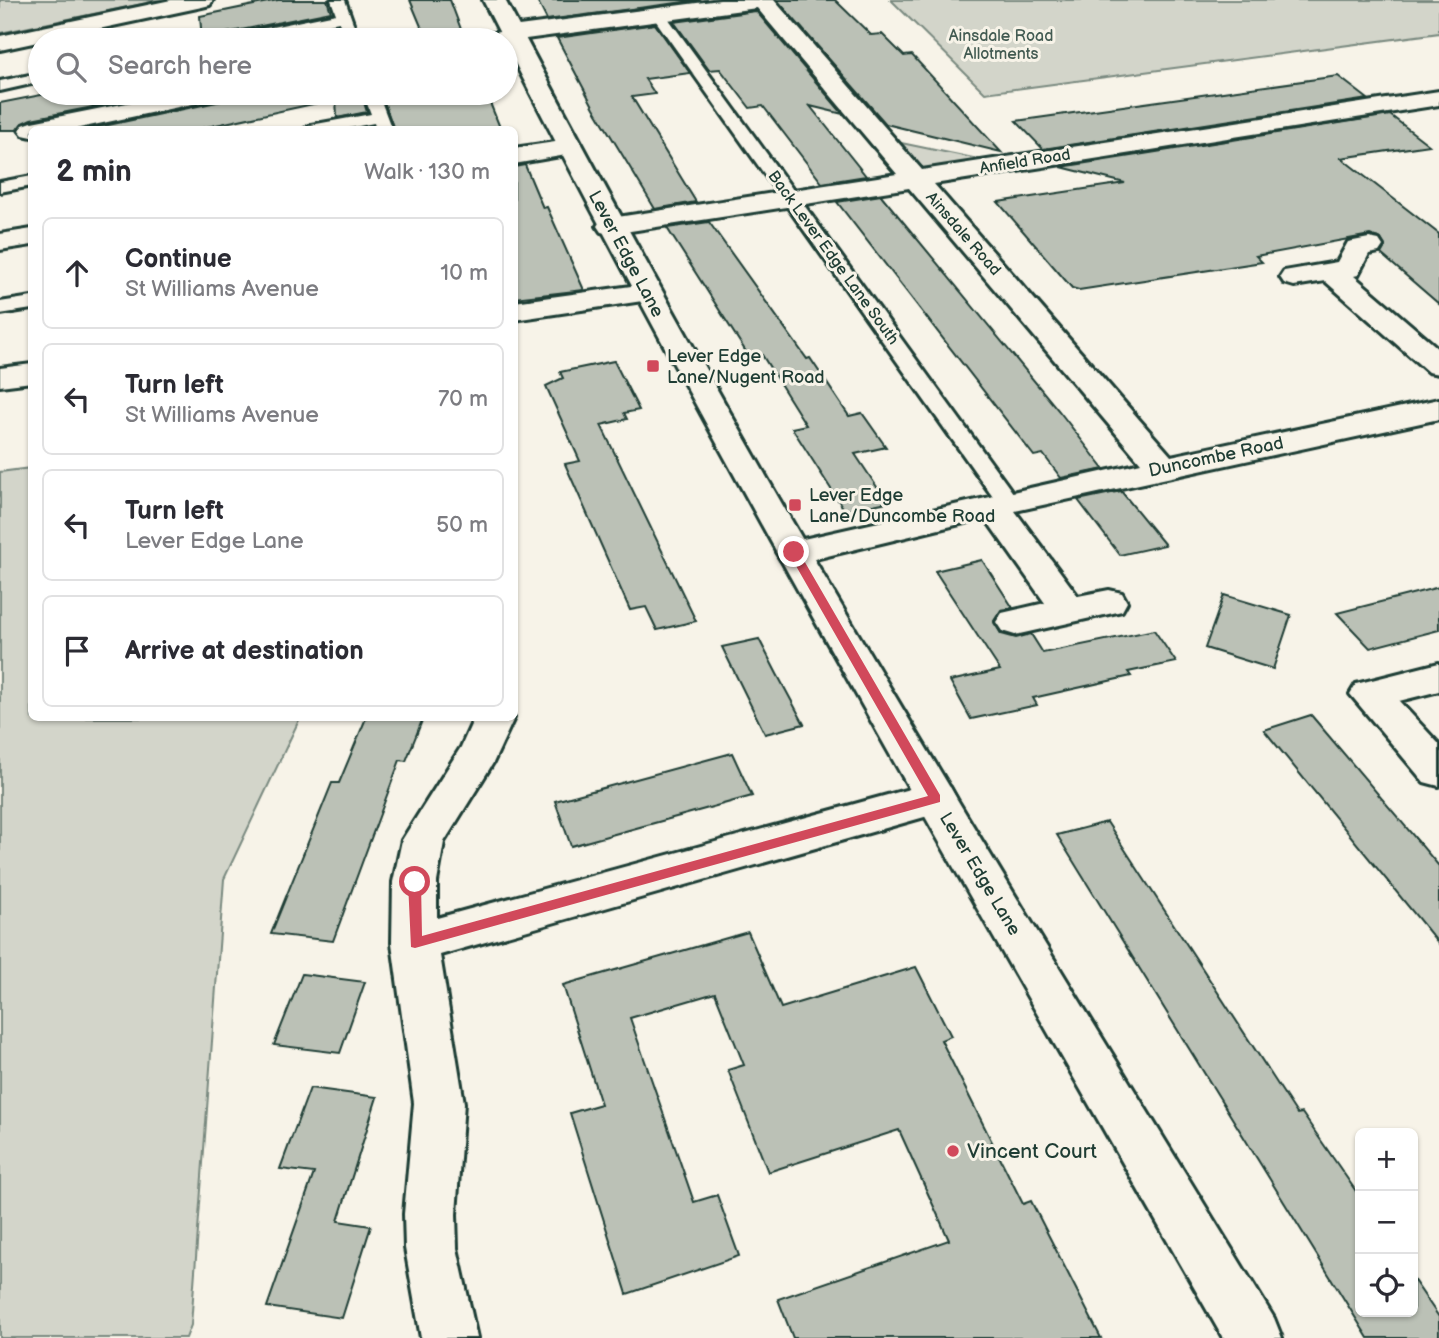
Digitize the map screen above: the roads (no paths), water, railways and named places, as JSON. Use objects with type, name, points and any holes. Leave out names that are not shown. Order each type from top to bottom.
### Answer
[{"type":"street","points":[[70,28],[202,0]]},
{"type":"street","name":"Lever Edge Lane","points":[[493,28],[494,0]]},
{"type":"street","points":[[518,34],[763,0]]},
{"type":"street","name":"Ainsdale Road","points":[[763,0],[1163,468]]},
{"type":"street","points":[[0,43],[28,37]]},
{"type":"street","name":"Lever Edge Lane","points":[[518,74],[569,148],[646,293],[794,552],[1254,1338]]},
{"type":"street","points":[[1426,100],[1439,119]]},
{"type":"street","name":"Anfield Road","points":[[611,226],[1426,100]]},
{"type":"street","points":[[49,126],[152,105]]},
{"type":"street","points":[[518,155],[569,148]]},
{"type":"street","points":[[0,242],[28,238]]},
{"type":"street","points":[[1294,277],[1348,268],[1358,248],[1369,246]]},
{"type":"street","points":[[1331,271],[1439,365]]},
{"type":"street","points":[[518,310],[646,293]]},
{"type":"street","points":[[0,377],[28,374]]},
{"type":"street","name":"Duncombe Road","points":[[794,552],[1001,503],[1439,409]]},
{"type":"street","points":[[1001,503],[1069,610]]},
{"type":"street","points":[[1015,622],[1109,601]]},
{"type":"street","points":[[1439,677],[1370,694],[1439,771]]},
{"type":"street","points":[[449,1338],[431,1248],[430,1214],[439,1103],[415,943],[415,882],[423,840],[478,752],[493,721]]},
{"type":"street","points":[[415,943],[936,798]]},
{"type":"lane","points":[[338,0],[348,28]]},
{"type":"lane","name":"Back Lever Edge Lane South","points":[[659,14],[1001,503]]},
{"type":"lane","points":[[289,28],[344,17]]},
{"type":"lane","points":[[0,86],[28,80]]},
{"type":"lane","points":[[352,126],[382,123],[375,105]]},
{"type":"lane","points":[[0,187],[28,182]]},
{"type":"lane","points":[[0,308],[28,304]]},
{"type":"place","name":"Lever Edge Lane/Nugent Road","points":[[653,366]]},
{"type":"place","name":"Lever Edge Lane/Duncombe Road","points":[[795,505]]},
{"type":"place","name":"Vincent Court","points":[[953,1151]]},
{"type":"park label","name":"Ainsdale Road Allotments","points":[[1001,45]]}]
